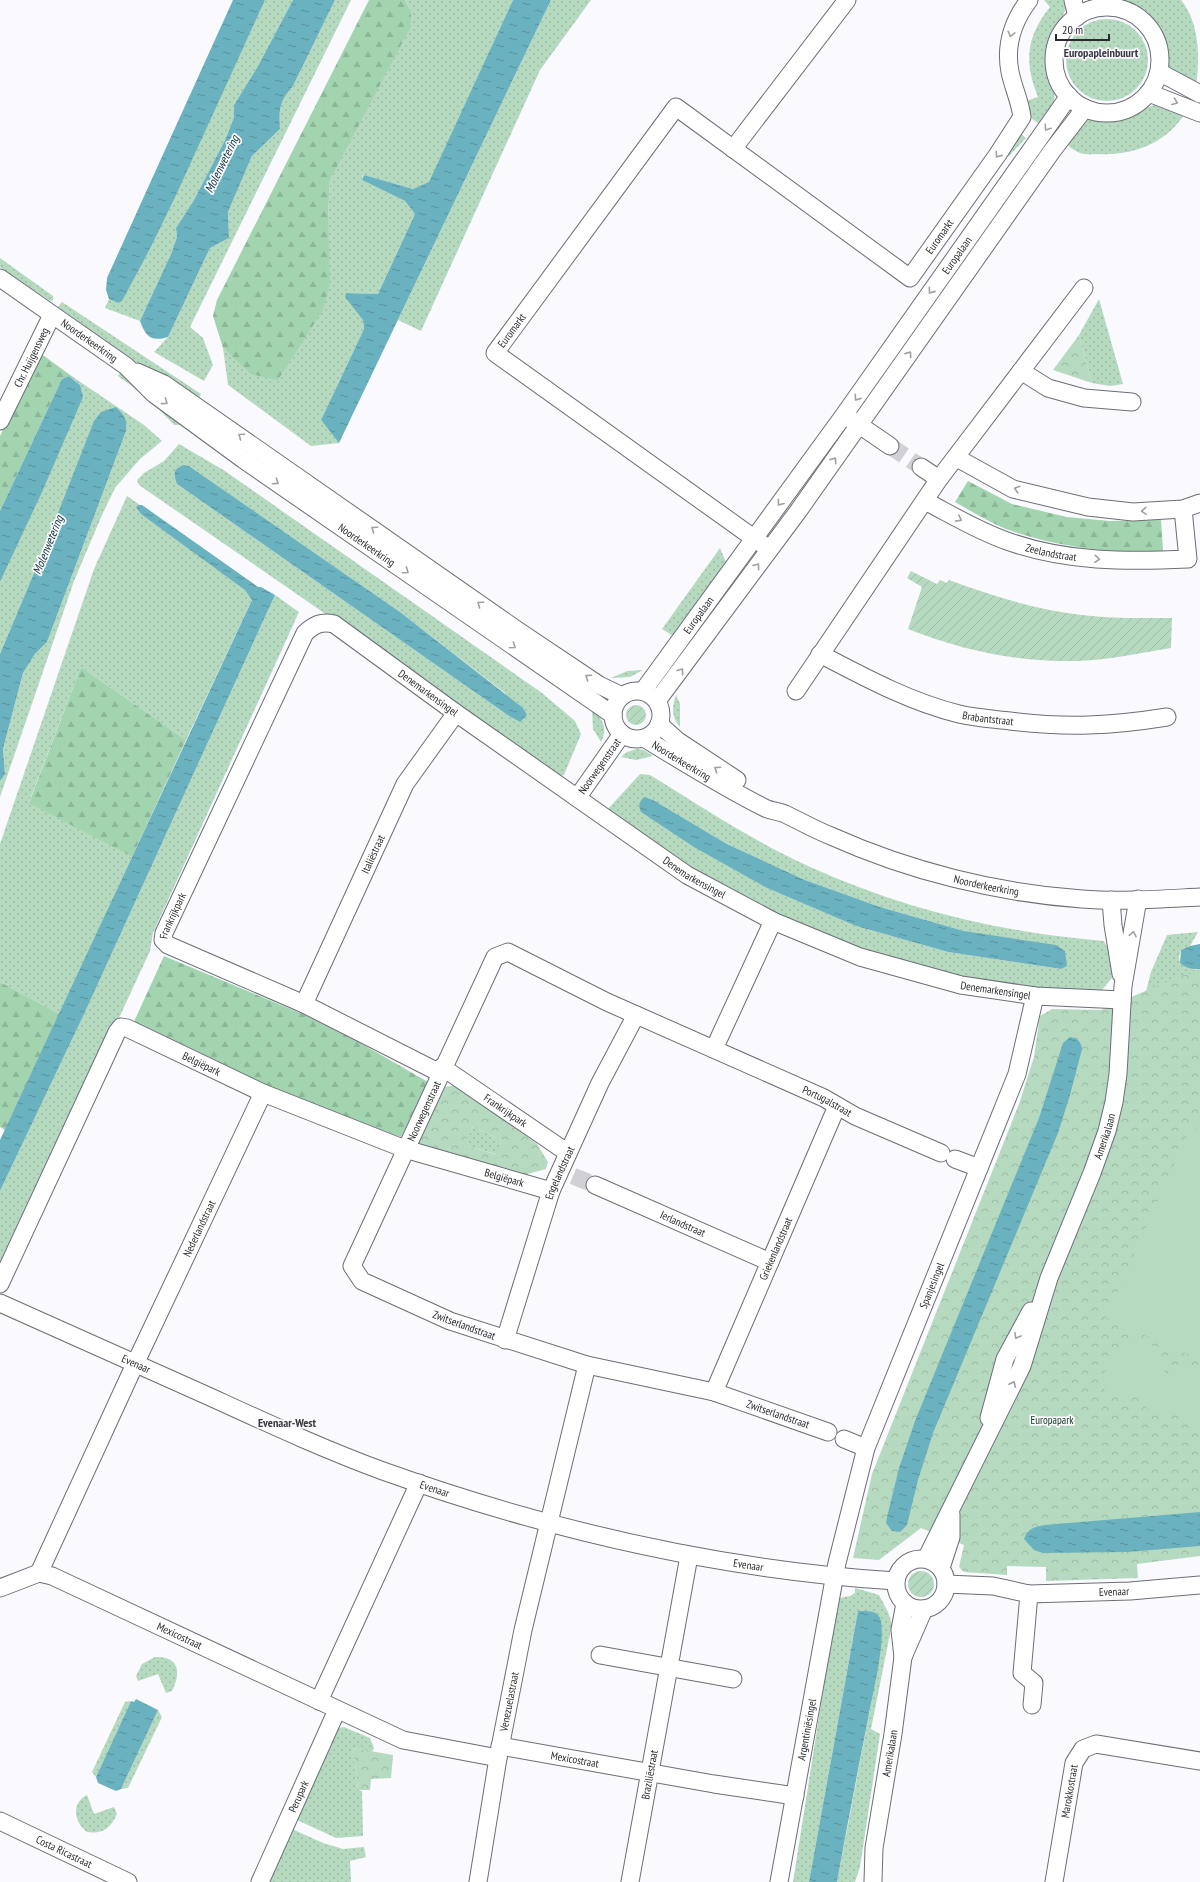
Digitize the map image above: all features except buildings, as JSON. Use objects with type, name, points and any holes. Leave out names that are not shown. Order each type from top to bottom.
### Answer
[{"type":"street","points":[[733,149],[847,0]]},
{"type":"street","name":"Euromarkt","points":[[754,539],[495,353],[676,107],[910,278],[998,154],[1022,117],[1020,103],[1010,72],[1008,49],[1012,30],[1021,11],[1029,0]]},
{"type":"street","points":[[1073,0],[1077,17]]},
{"type":"street","points":[[1104,4],[1132,13],[1139,18],[1151,30],[1159,50],[1159,72],[1149,93],[1137,103],[1123,110],[1108,113],[1085,108],[1069,96],[1059,81],[1055,64],[1055,54],[1062,33],[1077,17],[1104,4]]},
{"type":"street","points":[[1159,72],[1200,94]]},
{"type":"street","points":[[1149,93],[1200,113]]},
{"type":"street","name":"Europalaan","points":[[643,692],[844,415],[1069,96]]},
{"type":"street","name":"Europalaan","points":[[657,701],[859,425],[1048,157],[1085,108]]},
{"type":"street","name":"Noorderkeerkring","points":[[0,278],[126,366],[164,384],[517,630],[599,685],[622,696]]},
{"type":"street","points":[[796,691],[939,479],[957,458],[1021,370],[1084,288]]},
{"type":"street","name":"Chr. Huijgensweg","points":[[0,421],[52,314]]},
{"type":"street","name":"Noorderkeerkring","points":[[126,366],[154,394],[244,460],[613,715]]},
{"type":"street","points":[[1021,370],[1048,388],[1084,398],[1132,402]]},
{"type":"street","points":[[844,415],[890,446]]},
{"type":"street","points":[[957,458],[1013,489],[1088,507],[1133,512],[1183,509],[1200,503]]},
{"type":"street","points":[[921,467],[939,479]]},
{"type":"street","name":"Zeelandstraat","points":[[925,501],[967,523],[1007,541],[1053,553],[1096,560],[1140,561],[1194,558],[1183,509]]},
{"type":"street","points":[[754,539],[769,549]]},
{"type":"street","name":"Denemarkensingel","points":[[323,622],[334,624],[456,713],[687,875],[773,921],[860,957],[961,985],[1035,996],[1122,993]]},
{"type":"street","name":"Frankrijkpark","points":[[323,622],[312,627],[305,633],[164,933],[164,940],[168,945],[304,1004],[441,1070],[568,1153]]},
{"type":"street","name":"Brabantstraat","points":[[820,654],[871,680],[959,714],[1043,726],[1124,724],[1167,717]]},
{"type":"street","points":[[632,691],[643,692],[651,695],[657,701],[661,712],[659,724],[653,733],[644,738],[633,738],[622,734],[616,728],[613,715],[615,705],[622,696],[632,691]]},
{"type":"street","name":"Italiëstraat","points":[[304,1004],[405,784],[456,713]]},
{"type":"street","name":"Noorderkeerkring","points":[[659,724],[678,741],[720,771],[775,802],[784,814]]},
{"type":"street","name":"Noorwegenstraat","points":[[577,798],[622,734]]},
{"type":"street","name":"Noorderkeerkring","points":[[644,738],[714,781],[770,810],[784,814],[831,836],[926,871],[1027,892],[1080,899],[1156,900],[1200,897]]},
{"type":"street","name":"Amerikalaan","points":[[926,1559],[951,1510],[982,1443],[1022,1366],[1049,1278],[1092,1173],[1107,1131],[1114,1102],[1118,1074],[1122,993],[1138,899]]},
{"type":"street","name":"Amerikalaan","points":[[1111,900],[1122,993]]},
{"type":"street","points":[[714,1049],[773,921]]},
{"type":"street","name":"Portugalstraat","points":[[495,956],[508,952],[574,986],[636,1015],[824,1098],[837,1106],[883,1128],[979,1168]]},
{"type":"street","name":"Noorwegenstraat","points":[[352,1266],[441,1070],[495,956]]},
{"type":"street","name":"Spanjesingel","points":[[835,1576],[852,1500],[866,1448],[930,1286],[1017,1074],[1035,996]]},
{"type":"street","name":"Engelandstraat","points":[[505,1340],[551,1191],[567,1173],[568,1153],[600,1083],[636,1015]]},
{"type":"street","name":"Belgiëpark","points":[[0,1284],[114,1039],[121,1027],[127,1028],[263,1093],[405,1149],[551,1191]]},
{"type":"street","name":"Nederlandstraat","points":[[135,1364],[263,1093]]},
{"type":"street","name":"Griekenlandstraat","points":[[714,1392],[837,1106]]},
{"type":"street","name":"Ierlandstraat","points":[[595,1185],[770,1262]]},
{"type":"street","name":"Zwitserlandstraat","points":[[352,1266],[362,1281],[450,1322],[587,1365],[714,1392],[828,1432]]},
{"type":"street","name":"Evenaar","points":[[0,1303],[275,1426],[382,1470],[480,1504],[549,1524],[689,1556],[835,1576],[896,1581]]},
{"type":"street","points":[[0,1588],[39,1573],[135,1364]]},
{"type":"street","points":[[549,1524],[587,1365]]},
{"type":"street","points":[[844,1439],[866,1448]]},
{"type":"street","points":[[319,1701],[419,1482]]},
{"type":"street","name":"Amerikalaan","points":[[941,1568],[951,1537],[951,1510]]},
{"type":"street","name":"Venezuelastraat","points":[[478,1882],[499,1752],[523,1630],[549,1524]]},
{"type":"street","name":"Braziliëstraat","points":[[630,1882],[689,1556]]},
{"type":"street","points":[[926,1559],[941,1568],[944,1573],[946,1584],[945,1592],[937,1604],[924,1609],[910,1607],[905,1603],[898,1593],[896,1581],[903,1567],[914,1561],[926,1559]]},
{"type":"street","name":"Mexicostraat","points":[[39,1573],[52,1576],[403,1740],[650,1773],[795,1796]]},
{"type":"street","name":"Argentiniësingel","points":[[779,1882],[835,1576]]},
{"type":"street","name":"Evenaar","points":[[946,1584],[993,1586],[1029,1594],[1130,1591],[1200,1585]]},
{"type":"street","points":[[1029,1594],[1022,1673],[1034,1683],[1032,1705]]},
{"type":"street","name":"Amerikalaan","points":[[873,1882],[874,1848],[893,1734],[903,1657],[900,1630],[905,1603]]},
{"type":"street","name":"Amerikalaan","points":[[903,1657],[924,1609]]},
{"type":"street","points":[[600,1655],[733,1680]]},
{"type":"street","name":"Perupark","points":[[260,1882],[337,1710]]},
{"type":"street","name":"Marokkostraat","points":[[1054,1882],[1074,1763],[1082,1749],[1096,1744],[1200,1761]]},
{"type":"street","name":"Costa Ricastraat","points":[[0,1821],[74,1858],[128,1882]]},
{"type":"street","name":"Amerikalaan","points":[[862,1882],[874,1848]]},
{"type":"green space","points":[[265,0],[293,0],[258,66],[234,105],[234,117],[226,138],[194,200],[176,228],[177,237],[171,254],[140,321],[105,308],[109,299],[118,303],[151,247]]},
{"type":"green space","points":[[335,0],[351,0],[190,327],[203,338],[213,365],[204,381],[154,352],[168,337],[210,248],[229,238],[228,212],[252,156],[280,129],[280,111],[282,101],[293,86]]},
{"type":"green space","points":[[369,0],[405,0],[411,12],[410,28],[330,180],[328,216],[330,284],[323,310],[278,380],[250,374],[223,348],[213,316],[217,300]]},
{"type":"green space","points":[[405,0],[513,0],[429,183],[413,189],[363,175],[362,180],[405,201],[415,214],[378,294],[347,293],[363,320],[364,329],[321,420],[339,443],[311,446],[228,385],[223,348],[250,374],[328,216],[330,180],[411,12]]},
{"type":"green space","points":[[551,0],[591,0],[540,70],[421,331],[398,320]]},
{"type":"green space","points":[[1044,0],[1066,0],[1062,18],[1049,42],[1048,64],[1054,91],[1054,101],[1042,126],[1028,116],[1026,101],[1038,97],[1029,61],[1032,39],[1042,18],[1050,7]]},
{"type":"green space","points":[[1118,0],[1181,0],[1192,19],[1195,30],[1198,53],[1196,87],[1179,77],[1169,66],[1161,35],[1152,21],[1140,11]]},
{"type":"green space","points":[[1107,19],[1123,22],[1136,31],[1145,44],[1148,60],[1145,76],[1136,89],[1123,98],[1107,101],[1091,98],[1078,89],[1069,76],[1066,60],[1069,44],[1078,31],[1091,22]]},
{"type":"green space","points":[[1157,104],[1185,113],[1169,132],[1148,146],[1124,153],[1082,154],[1065,143],[1081,123],[1087,120],[1113,120]]},
{"type":"green space","points":[[1020,133],[1026,138],[1008,157],[1005,154]]},
{"type":"green space","points":[[0,258],[53,296],[53,300],[50,301],[0,267]]},
{"type":"green space","points":[[1099,299],[1123,384],[1110,386],[1092,383],[1079,335]]},
{"type":"green space","points":[[62,302],[201,394],[198,400],[135,361],[58,307]]},
{"type":"green space","points":[[1079,335],[1092,383],[1053,370]]},
{"type":"green space","points":[[40,353],[73,377],[73,379],[69,376],[62,379],[0,511],[0,436]]},
{"type":"green space","points":[[120,373],[183,421],[180,425],[174,425],[148,398],[118,376]]},
{"type":"green space","points":[[73,377],[144,425],[162,441],[140,459],[115,488],[102,515],[74,581],[0,797],[0,781],[5,774],[3,749],[23,673],[35,654],[47,642],[126,431],[127,424],[42,554],[0,654],[0,582],[14,551],[80,385],[73,379]]},
{"type":"green space","points":[[179,444],[225,471],[542,693],[575,721],[581,734],[564,775],[560,776],[139,485],[137,480],[144,473],[164,461]],"holes":[[[183,465],[189,466],[400,612],[505,693],[520,722],[509,716],[177,484],[174,477],[178,467]]]},
{"type":"green space","points":[[968,481],[1012,504],[1067,517],[1110,521],[1161,520],[1163,551],[1124,552],[1083,548],[1043,540],[1006,529],[955,502]]},
{"type":"green space","points":[[127,496],[258,587],[186,740],[81,667],[29,802],[132,857],[60,1014],[0,982],[0,844],[94,569]]},
{"type":"green space","points":[[720,548],[726,562],[675,637],[662,629]]},
{"type":"green space","points":[[911,571],[937,584],[940,580],[947,583],[949,580],[1015,602],[1048,610],[1104,617],[1172,618],[1171,648],[1101,659],[1055,661],[1034,660],[991,654],[929,637],[908,629],[922,587],[907,578]]},
{"type":"green space","points":[[738,572],[741,574],[677,666],[670,661]]},
{"type":"green space","points":[[275,595],[299,612],[153,933],[150,951],[0,1275],[0,1191],[86,1010]]},
{"type":"green space","points":[[81,667],[186,740],[132,857],[29,803]]},
{"type":"green space","points":[[643,670],[630,677],[611,678],[627,671]]},
{"type":"green space","points":[[676,695],[680,704],[680,727],[675,720],[673,711]]},
{"type":"green space","points":[[632,705],[640,705],[646,711],[646,719],[640,725],[632,725],[626,719],[626,711]]},
{"type":"green space","points":[[592,710],[602,720],[604,733],[601,742],[593,729]]},
{"type":"green space","points":[[637,749],[644,750],[653,756],[636,760],[621,757],[627,752]]},
{"type":"green space","points":[[640,774],[650,775],[767,846],[808,866],[860,888],[913,906],[995,926],[1033,933],[1104,941],[1109,951],[1112,978],[1102,990],[1016,988],[931,969],[858,949],[752,905],[677,859],[607,810]],"holes":[[[653,800],[727,844],[805,880],[880,907],[964,931],[1066,966],[1061,969],[948,952],[856,926],[767,888]]]},
{"type":"green space","points":[[1198,932],[1190,946],[1181,950],[1179,956],[1180,963],[1195,970],[1200,969],[1200,991],[1145,995],[1151,972],[1167,935]]},
{"type":"green space","points":[[164,956],[329,1025],[428,1082],[401,1137],[257,1084],[132,1026]]},
{"type":"green space","name":"Europapark","points":[[1200,972],[1200,1556],[1137,1564],[1138,1578],[1046,1581],[1046,1567],[1007,1566],[1007,1575],[964,1572],[959,1567],[964,1545],[921,1528],[879,1560],[853,1558],[872,1474],[1019,1104],[1034,1057],[1040,1016],[1052,1009],[1101,1010],[1180,976]]},
{"type":"green space","points":[[0,982],[60,1014],[5,1130],[0,1127]]},
{"type":"green space","points":[[456,1085],[537,1144],[548,1162],[546,1169],[524,1175],[418,1144],[445,1087]],"holes":[[[473,1127],[502,1140],[495,1154],[464,1145]]]},
{"type":"green space","points":[[1191,1126],[1200,1130],[1200,1360],[1106,1318]]},
{"type":"green space","points":[[473,1127],[502,1140],[496,1154],[463,1145]]},
{"type":"green space","points":[[1137,1340],[1150,1344],[1157,1350],[1165,1372],[1170,1375],[1200,1365],[1200,1429],[1184,1423],[1174,1409],[1162,1412],[1147,1409],[1140,1398],[1140,1383],[1127,1396],[1113,1397],[1102,1387],[1105,1371],[1109,1365],[1118,1355]]},
{"type":"green space","points":[[921,1571],[930,1575],[934,1584],[930,1593],[921,1597],[912,1593],[908,1584],[912,1575]]},
{"type":"green space","points":[[855,1588],[879,1595],[888,1612],[892,1624],[871,1729],[880,1734],[860,1867],[855,1882],[837,1882],[876,1678],[882,1630],[858,1611],[809,1882],[793,1882],[825,1679],[840,1598],[850,1596],[855,1593]]},
{"type":"green space","points":[[155,1657],[169,1659],[176,1667],[177,1678],[172,1691],[166,1693],[158,1674],[138,1681],[136,1676],[142,1664]]},
{"type":"green space","points":[[131,1701],[96,1777],[92,1772],[125,1702]]},
{"type":"green space","points":[[158,1710],[162,1717],[128,1788],[121,1789]]},
{"type":"green space","points":[[344,1727],[370,1738],[374,1748],[372,1752],[353,1748],[358,1790],[362,1791],[363,1836],[336,1838],[297,1820],[295,1814],[339,1728]]},
{"type":"green space","points":[[353,1748],[393,1755],[391,1778],[371,1779],[370,1790],[358,1790]]},
{"type":"green space","points":[[87,1795],[94,1814],[114,1807],[117,1814],[109,1827],[102,1831],[87,1832],[79,1823],[76,1813],[78,1803]]},
{"type":"green space","points":[[292,1829],[323,1843],[343,1849],[364,1847],[366,1857],[350,1861],[351,1882],[267,1882]]},
{"type":"water","points":[[233,0],[265,0],[151,247],[122,301],[118,303],[109,299],[106,290],[107,278]]},
{"type":"water","name":"Molenwetering","points":[[293,0],[335,0],[293,86],[282,101],[280,111],[280,129],[252,156],[228,212],[229,238],[210,248],[168,337],[157,339],[150,337],[140,321],[171,254],[177,237],[176,228],[194,200],[226,138],[234,117],[234,105],[258,66]]},
{"type":"water","points":[[513,0],[551,0],[339,443],[321,420],[364,329],[363,320],[345,297],[346,293],[378,294],[415,214],[405,201],[362,180],[364,175],[413,189],[429,182]]},
{"type":"water","points":[[69,376],[80,385],[83,397],[42,492],[0,582],[0,511],[62,379]]},
{"type":"water","name":"Molenwetering","points":[[116,407],[125,418],[126,431],[47,642],[35,654],[23,673],[3,749],[5,774],[0,781],[0,654],[42,554],[94,421],[101,412]]},
{"type":"water","points":[[183,465],[189,466],[400,612],[523,708],[527,715],[520,722],[509,716],[177,484],[175,473],[177,468]]},
{"type":"water","points":[[142,505],[258,587],[261,587],[275,595],[86,1010],[0,1191],[0,1140],[252,600],[245,590],[141,514],[136,507]]},
{"type":"water","points":[[644,797],[653,800],[727,844],[805,880],[880,907],[964,931],[1056,945],[1065,951],[1067,966],[1061,969],[948,952],[856,926],[767,888],[694,847],[641,812],[640,804]]},
{"type":"water","points":[[1200,944],[1200,969],[1189,968],[1180,963],[1181,950]]},
{"type":"water","points":[[1070,1037],[1078,1040],[1082,1049],[1058,1133],[933,1433],[918,1480],[907,1525],[900,1532],[892,1531],[886,1523],[887,1517],[899,1468],[915,1421],[1039,1118],[1063,1043]]},
{"type":"water","points":[[1200,1512],[1200,1546],[1128,1552],[1043,1553],[1034,1550],[1024,1539],[1027,1532],[1038,1526]]},
{"type":"water","points":[[858,1611],[874,1612],[880,1618],[882,1637],[876,1679],[837,1882],[809,1882]]},
{"type":"water","points":[[136,1699],[158,1710],[121,1789],[116,1791],[98,1783],[96,1777],[131,1701],[134,1702]]},
{"type":"tunnel","points":[[890,446],[921,467]]},
{"type":"tunnel","points":[[573,1176],[595,1185]]},
{"type":"district","name":"Europapleinbuurt","points":[[1101,53]]},
{"type":"district","name":"Evenaar-West","points":[[287,1423]]}]
